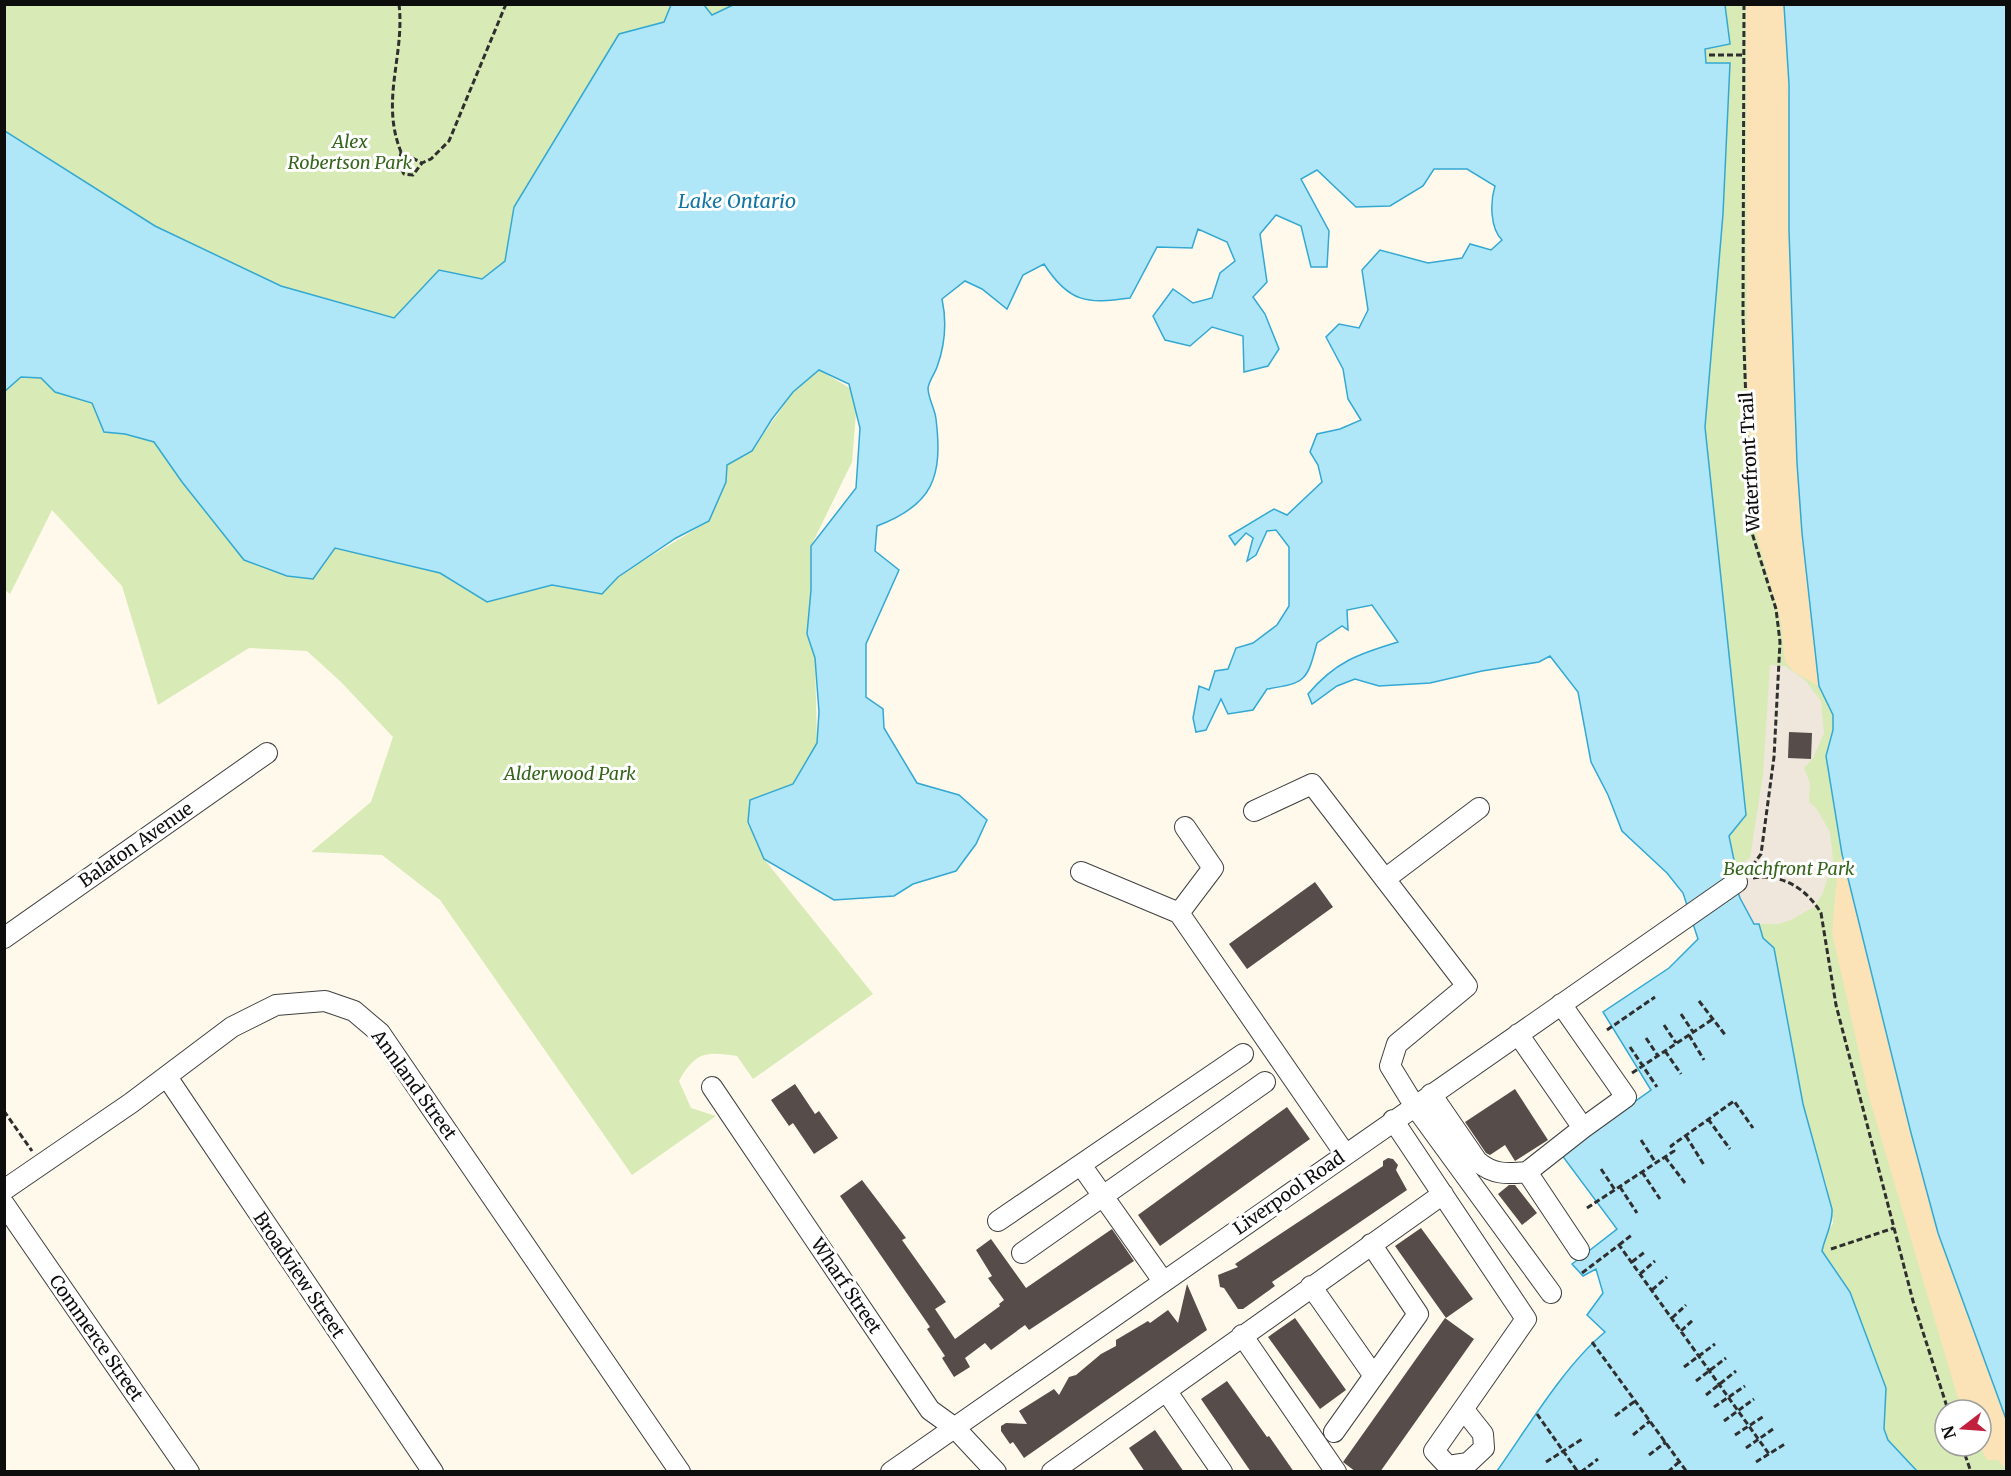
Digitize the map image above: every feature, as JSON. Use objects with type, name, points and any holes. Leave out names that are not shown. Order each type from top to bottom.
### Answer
[{"type":"street","name":"Balaton Avenue","points":[[4,938],[267,753]]},
{"type":"street","points":[[1254,811],[1312,784],[1467,986],[1396,1044],[1390,1066],[1414,1105],[1551,1293]]},
{"type":"street","points":[[1385,879],[1479,808]]},
{"type":"street","points":[[1179,913],[1213,868],[1185,827]]},
{"type":"street","points":[[1081,872],[1179,913],[1345,1154]]},
{"type":"street","name":"Liverpool Road","points":[[891,1472],[1414,1105],[1737,882]]},
{"type":"street","name":"Annland Street","points":[[4,1190],[167,1077],[232,1027],[276,1005],[325,1001],[354,1011],[380,1034],[680,1472]]},
{"type":"street","points":[[1431,1094],[1477,1161],[1487,1170],[1508,1174],[1527,1172],[1626,1097],[1561,1004]]},
{"type":"street","points":[[1518,1034],[1583,1128]]},
{"type":"street","points":[[998,1221],[1243,1054]]},
{"type":"street","name":"Broadview Street","points":[[167,1077],[433,1472]]},
{"type":"street","points":[[1022,1252],[1265,1082]]},
{"type":"street","name":"Wharf Street","points":[[711,1087],[930,1410],[955,1428],[996,1472]]},
{"type":"street","points":[[1393,1120],[1526,1319],[1464,1410]]},
{"type":"street","points":[[1081,1165],[1162,1281]]},
{"type":"street","points":[[1527,1172],[1579,1250]]},
{"type":"street","points":[[1052,1472],[1443,1194]]},
{"type":"street","name":"Commerce Street","points":[[4,1204],[189,1472]]},
{"type":"street","points":[[1334,1432],[1418,1314],[1371,1244]]},
{"type":"street","points":[[1311,1286],[1374,1376]]},
{"type":"street","points":[[1242,1335],[1336,1472]]},
{"type":"street","points":[[1167,1392],[1222,1472]]},
{"type":"path","points":[[399,4],[400,28],[391,107],[393,127],[401,152],[399,165],[404,174],[413,175],[422,163],[431,159],[449,141],[506,4]]},
{"type":"path","name":"Waterfront Trail","points":[[1737,882],[1758,861],[1761,854],[1774,757],[1780,642],[1776,609],[1752,533],[1750,518],[1743,317],[1743,4]]},
{"type":"path","points":[[1710,55],[1744,55]]},
{"type":"path","points":[[401,152],[422,163]]},
{"type":"path","points":[[1737,882],[1764,876],[1784,880],[1803,891],[1821,913],[1836,1005],[1913,1301],[1944,1398]]},
{"type":"path","points":[[1607,1030],[1655,998]]},
{"type":"path","points":[[1699,1001],[1726,1036]]},
{"type":"path","points":[[1681,1014],[1704,1060]]},
{"type":"path","points":[[1632,1073],[1713,1019]]},
{"type":"path","points":[[1664,1025],[1676,1044]]},
{"type":"path","points":[[1646,1038],[1658,1056]]},
{"type":"path","points":[[1630,1047],[1657,1087]]},
{"type":"path","points":[[1665,1051],[1681,1074]]},
{"type":"path","points":[[1587,1208],[1674,1151],[1671,1146],[1734,1101],[1753,1128]]},
{"type":"path","points":[[4,1111],[42,1165]]},
{"type":"path","points":[[1708,1119],[1730,1149]]},
{"type":"path","points":[[1685,1136],[1704,1165]]},
{"type":"path","points":[[1641,1140],[1656,1163]]},
{"type":"path","points":[[1665,1157],[1685,1183]]},
{"type":"path","points":[[1600,1169],[1615,1190]]},
{"type":"path","points":[[1642,1172],[1660,1199]]},
{"type":"path","points":[[1620,1187],[1637,1213]]},
{"type":"path","points":[[1831,1249],[1894,1228]]},
{"type":"path","points":[[1582,1273],[1633,1234]]},
{"type":"path","points":[[1619,1245],[1769,1454]]},
{"type":"path","points":[[1632,1262],[1646,1251]]},
{"type":"path","points":[[1640,1274],[1655,1261]]},
{"type":"path","points":[[1652,1290],[1667,1277]]},
{"type":"path","points":[[1672,1318],[1686,1305]]},
{"type":"path","points":[[1681,1331],[1694,1319]]},
{"type":"path","points":[[1592,1342],[1688,1472]]},
{"type":"path","points":[[1684,1367],[1715,1344]]},
{"type":"path","points":[[1696,1381],[1726,1358]]},
{"type":"path","points":[[1706,1395],[1736,1371]]},
{"type":"path","points":[[1714,1407],[1745,1386]]},
{"type":"path","points":[[1724,1421],[1754,1399]]},
{"type":"path","points":[[1615,1416],[1635,1401]]},
{"type":"path","points":[[1536,1414],[1579,1472],[1599,1459]]},
{"type":"path","points":[[1735,1435],[1764,1416]]},
{"type":"path","points":[[1633,1435],[1650,1421]]},
{"type":"path","points":[[1746,1448],[1773,1429]]},
{"type":"path","points":[[1546,1462],[1584,1438]]},
{"type":"path","points":[[1649,1455],[1666,1442]]},
{"type":"path","points":[[1756,1462],[1785,1444]]},
{"type":"path","points":[[1668,1472],[1680,1461]]},
{"type":"green space","name":"Alex Robertson Park","points":[[4,5],[741,5],[563,199],[443,346],[165,250],[62,168],[5,131]]},
{"type":"green space","name":"Beachfront Park","points":[[1725,5],[1784,5],[1802,533],[1819,686],[1833,715],[1833,730],[1826,756],[1837,825],[1938,1233],[2006,1419],[2006,1471],[1917,1471],[1888,1440],[1884,1429],[1886,1388],[1850,1292],[1822,1251],[1824,1239],[1833,1223],[1827,1187],[1803,1104],[1771,947],[1750,920],[1729,865],[1734,860],[1729,836],[1746,815],[1705,427],[1723,214],[1730,63],[1706,63],[1705,49],[1730,44]]},
{"type":"green space","name":"Alderwood Park","points":[[819,370],[850,388],[856,413],[852,462],[811,546],[811,590],[807,634],[815,658],[817,743],[793,784],[750,800],[748,822],[764,859],[873,994],[753,1079],[737,1056],[709,1054],[696,1059],[679,1081],[691,1108],[716,1116],[632,1175],[440,900],[382,855],[311,852],[371,802],[393,737],[341,682],[307,651],[249,648],[158,705],[122,586],[52,510],[10,594],[5,590],[5,391],[21,377],[41,378],[55,392],[92,403],[104,432],[128,434],[154,442],[334,548],[440,573],[487,602],[553,585],[602,594],[618,576],[709,521],[727,465],[752,451],[793,392]]},
{"type":"sand","points":[[1746,5],[1784,5],[1787,31],[1797,463],[1819,686],[1794,672],[1785,661],[1781,622],[1755,530],[1747,385]]},
{"type":"sand","points":[[1842,854],[1938,1233],[2006,1419],[2006,1469],[1998,1460],[1987,1460],[1986,1458],[1993,1458],[1993,1398],[1958,1398],[1957,1395],[1869,1097],[1832,932],[1838,866]]},
{"type":"shaded area","points":[[1770,665],[1785,666],[1805,680],[1821,701],[1824,733],[1813,758],[1804,768],[1810,783],[1809,802],[1816,808],[1830,832],[1833,860],[1823,893],[1814,907],[1791,920],[1778,924],[1754,924],[1740,898],[1731,871],[1750,858],[1763,775]]},
{"type":"water","name":"Lake Ontario","points":[[735,4],[1725,5],[1730,44],[1705,49],[1706,63],[1730,63],[1723,214],[1705,427],[1746,815],[1729,836],[1734,860],[1729,865],[1740,898],[1754,924],[1759,924],[1763,938],[1774,948],[1803,1104],[1832,1209],[1822,1251],[1850,1292],[1886,1388],[1884,1429],[1888,1440],[1917,1471],[1497,1471],[1561,1379],[1605,1332],[1587,1315],[1603,1293],[1596,1269],[1583,1276],[1572,1264],[1617,1229],[1561,1154],[1651,1090],[1603,1012],[1669,968],[1698,939],[1683,893],[1667,873],[1622,831],[1608,795],[1591,762],[1578,692],[1550,656],[1539,662],[1482,671],[1430,683],[1379,686],[1355,679],[1337,686],[1312,704],[1308,694],[1328,674],[1348,660],[1398,642],[1372,605],[1347,610],[1348,630],[1342,626],[1317,643],[1307,673],[1303,678],[1290,685],[1267,689],[1253,710],[1228,714],[1221,699],[1206,730],[1196,732],[1193,718],[1199,686],[1209,690],[1215,671],[1228,669],[1236,648],[1253,643],[1277,625],[1289,606],[1289,547],[1276,530],[1267,531],[1256,555],[1247,561],[1253,538],[1246,533],[1235,545],[1229,536],[1274,509],[1287,515],[1322,482],[1318,465],[1310,452],[1317,434],[1340,429],[1361,420],[1348,399],[1343,369],[1326,337],[1339,324],[1359,328],[1368,310],[1362,270],[1380,250],[1428,263],[1462,258],[1470,244],[1491,250],[1502,240],[1493,222],[1492,200],[1495,186],[1467,169],[1434,169],[1423,186],[1390,206],[1356,207],[1317,170],[1301,179],[1329,231],[1327,267],[1311,267],[1301,226],[1276,215],[1260,234],[1267,282],[1253,297],[1265,314],[1279,349],[1268,366],[1244,372],[1243,336],[1212,327],[1190,346],[1165,340],[1153,316],[1173,289],[1193,303],[1212,298],[1220,273],[1235,261],[1227,242],[1198,229],[1192,248],[1157,247],[1130,298],[1102,301],[1080,298],[1062,287],[1044,264],[1023,275],[1007,309],[982,289],[965,281],[942,299],[945,325],[942,350],[928,388],[938,439],[935,473],[922,498],[911,509],[877,526],[875,551],[899,570],[866,644],[866,697],[883,709],[884,728],[917,783],[959,795],[987,820],[976,844],[956,871],[913,884],[894,896],[834,900],[764,859],[748,822],[750,800],[793,784],[817,743],[819,712],[815,658],[807,634],[811,590],[811,546],[856,488],[860,428],[849,384],[819,370],[793,392],[772,419],[752,451],[727,465],[726,482],[709,521],[676,538],[618,577],[602,594],[552,585],[487,602],[440,573],[335,548],[313,579],[287,576],[244,560],[182,482],[154,442],[125,434],[104,432],[92,403],[55,392],[41,378],[21,377],[5,391],[5,131],[155,226],[281,286],[394,318],[439,270],[482,279],[505,261],[514,207],[619,34],[664,22],[671,5],[704,5],[712,15]]},
{"type":"water","points":[[1784,5],[2006,5],[2006,1419],[1938,1233],[1842,854],[1826,756],[1833,730],[1833,715],[1819,686],[1802,533],[1797,463],[1789,231],[1789,84]]},
{"type":"building","points":[[1789,732],[1812,733],[1811,759],[1788,758]]},
{"type":"building","points":[[1315,882],[1333,907],[1247,969],[1229,944]]},
{"type":"building","points":[[795,1084],[815,1114],[819,1111],[838,1138],[814,1154],[793,1123],[789,1126],[771,1100]]},
{"type":"building","points":[[1515,1089],[1548,1140],[1515,1161],[1505,1145],[1490,1155],[1486,1153],[1465,1122]]},
{"type":"building","points":[[1287,1107],[1310,1139],[1160,1246],[1138,1215]]},
{"type":"building","points":[[1388,1158],[1393,1159],[1398,1165],[1396,1170],[1407,1190],[1272,1282],[1275,1286],[1243,1309],[1238,1309],[1224,1288],[1220,1287],[1218,1275],[1238,1267],[1235,1264],[1383,1166],[1383,1161]]},
{"type":"building","points":[[862,1180],[906,1238],[902,1240],[946,1302],[935,1309],[955,1339],[1000,1306],[999,1304],[1004,1300],[988,1278],[992,1276],[976,1250],[991,1239],[1026,1288],[1112,1229],[1134,1261],[1029,1330],[1025,1325],[991,1350],[985,1343],[965,1358],[970,1367],[954,1377],[942,1358],[945,1356],[927,1329],[930,1327],[840,1196]]},
{"type":"building","points":[[1509,1185],[1515,1185],[1537,1213],[1522,1225],[1498,1194]]},
{"type":"building","points":[[1421,1228],[1473,1299],[1446,1318],[1395,1246]]},
{"type":"building","points":[[1187,1284],[1207,1330],[1024,1458],[1013,1442],[1010,1444],[1001,1431],[1001,1426],[1006,1423],[1027,1424],[1019,1411],[1054,1389],[1059,1395],[1069,1377],[1076,1375],[1101,1354],[1116,1346],[1116,1340],[1148,1321],[1150,1323],[1168,1310],[1178,1323]]},
{"type":"building","points":[[1295,1318],[1346,1390],[1320,1409],[1268,1337]]},
{"type":"building","points":[[1445,1318],[1474,1339],[1380,1472],[1356,1472],[1343,1462]]},
{"type":"building","points":[[1227,1381],[1294,1472],[1251,1472],[1201,1399]]},
{"type":"building","points":[[1155,1430],[1184,1472],[1145,1472],[1129,1448]]}]
